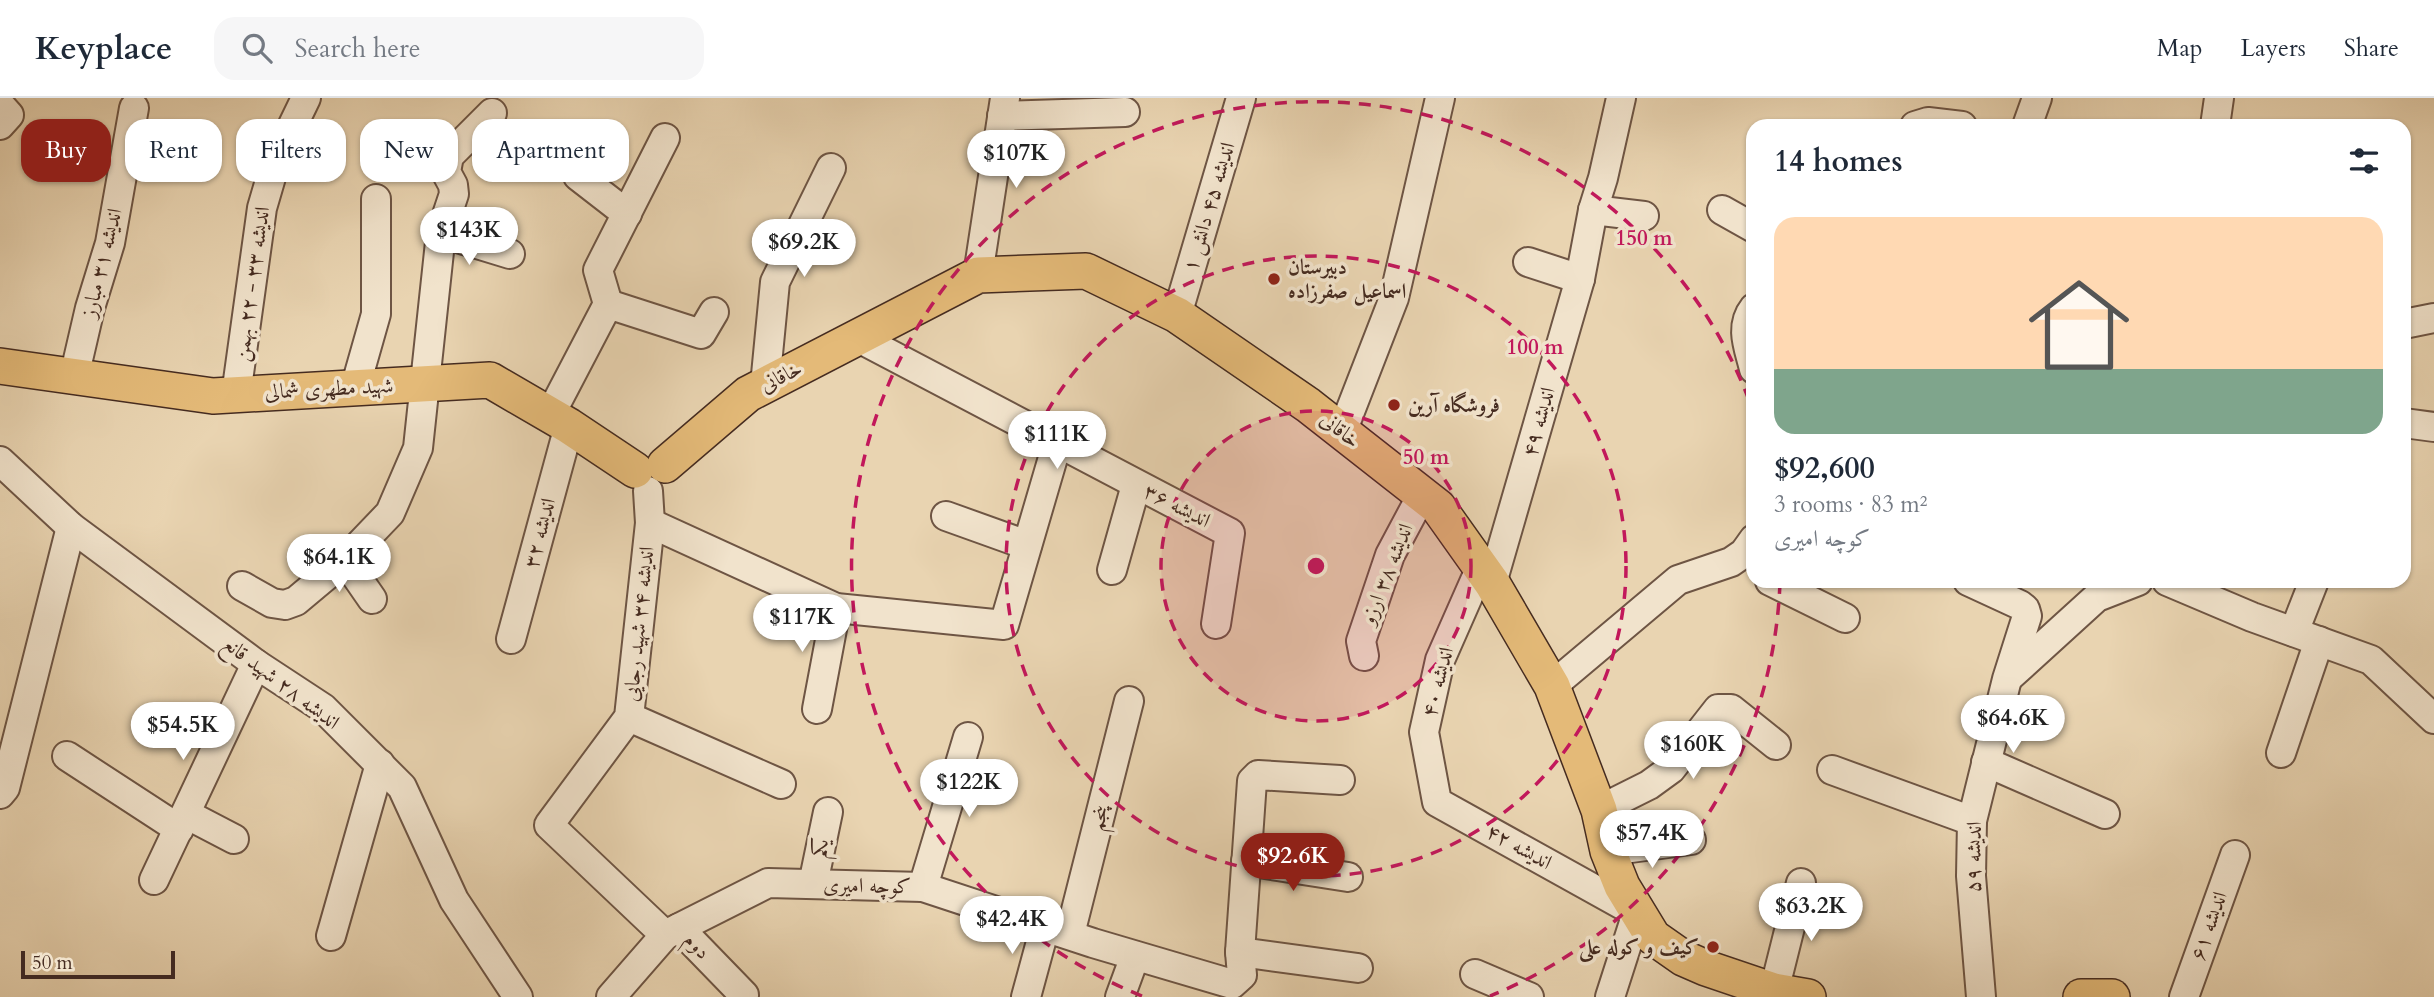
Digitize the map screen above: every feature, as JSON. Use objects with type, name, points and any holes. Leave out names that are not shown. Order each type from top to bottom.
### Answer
[{"type":"main road","name":"خاقانی","points":[[649,475],[748,394],[978,275],[1086,271],[1177,315],[1308,405],[1438,507],[1486,575],[1552,686],[1599,810],[1608,851],[1622,886],[1653,937],[1683,958],[1706,968],[1789,995]]},
{"type":"main road","name":"شهید مطهری شمالی","points":[[0,366],[213,396],[490,380],[649,475]]},
{"type":"main road","points":[[2081,997],[2112,997]]},
{"type":"street","name":"اندیشه ۴۵ دانش ۱","points":[[1177,315],[1241,98]]},
{"type":"street","points":[[1342,432],[1394,298],[1440,98]]},
{"type":"street","name":"اندیشه ۴۹","points":[[1486,575],[1580,279],[1593,210],[1621,98]]},
{"type":"street","points":[[2030,119],[2037,98]]},
{"type":"street","points":[[2216,119],[2219,98]]},
{"type":"street","name":"اندیشه ۳۳ - ۲۲ بهمن","points":[[236,395],[262,208],[276,160],[304,99]]},
{"type":"street","points":[[0,105],[9,115],[0,125]]},
{"type":"street","points":[[978,275],[1003,107],[1125,112]]},
{"type":"street","name":"اندیشه ۳۱ مبارز","points":[[74,377],[90,308],[110,243],[134,108]]},
{"type":"street","points":[[242,586],[272,603],[285,605],[296,601],[345,560],[390,513],[418,448],[423,384],[442,233],[454,194],[453,185],[446,172],[449,156],[492,113]]},
{"type":"street","points":[[664,138],[598,270],[608,304],[701,334],[714,312]]},
{"type":"street","points":[[765,385],[775,282],[831,169]]},
{"type":"street","points":[[586,182],[627,214]]},
{"type":"street","points":[[355,388],[376,314],[376,199]]},
{"type":"street","points":[[1722,209],[1746,223]]},
{"type":"street","points":[[1593,210],[1644,216]]},
{"type":"street","points":[[442,233],[510,254]]},
{"type":"street","points":[[1528,262],[1580,279]]},
{"type":"street","name":"اندیشه ۳۲","points":[[511,639],[559,420],[608,304]]},
{"type":"street","points":[[2411,323],[2434,318]]},
{"type":"street","name":"اندیشه ۳۶","points":[[857,337],[1230,533],[1216,624]]},
{"type":"street","points":[[2411,424],[2434,427]]},
{"type":"street","points":[[650,523],[836,608],[1004,625],[1057,444]]},
{"type":"street","name":"اندیشه ۲۸ شهید قانع","points":[[0,461],[71,527],[256,664],[323,708],[380,764],[402,787],[454,900],[518,997]]},
{"type":"street","name":"اندیشه ۳۴ شهید رجایی","points":[[649,475],[650,523],[629,717],[549,825],[672,931]]},
{"type":"street","points":[[1112,570],[1136,485]]},
{"type":"street","name":"اندیشه ۳۸ ارزو","points":[[1364,656],[1361,641],[1390,555],[1422,495]]},
{"type":"street","points":[[946,516],[1027,545]]},
{"type":"street","points":[[0,794],[5,788],[71,527]]},
{"type":"street","points":[[1552,686],[1678,580],[1742,567],[1746,550]]},
{"type":"street","points":[[345,560],[372,599]]},
{"type":"street","name":"اندیشه ۴۰","points":[[1437,802],[1424,732],[1440,660],[1486,575]]},
{"type":"street","points":[[1784,588],[1844,618]]},
{"type":"street","name":"اندیشه ۵۹","points":[[1981,997],[1971,876],[1972,821],[2007,679],[2027,616],[2025,609],[1982,588]]},
{"type":"street","points":[[2007,679],[2097,597],[2120,588]]},
{"type":"street","points":[[2185,588],[2371,660],[2434,719]]},
{"type":"street","points":[[2281,753],[2307,636],[2313,588]]},
{"type":"street","points":[[817,709],[836,608]]},
{"type":"street","points":[[155,880],[256,664]]},
{"type":"street","name":"پنجم","points":[[1026,997],[1058,931],[1129,701]]},
{"type":"street","points":[[1599,810],[1649,785],[1671,769],[1718,709],[1731,709],[1776,745]]},
{"type":"street","points":[[629,717],[781,784]]},
{"type":"street","points":[[922,887],[968,737]]},
{"type":"street","points":[[68,756],[182,821],[234,839]]},
{"type":"street","points":[[1986,762],[2105,814]]},
{"type":"street","points":[[331,936],[380,764]]},
{"type":"street","points":[[1832,770],[1972,821]]},
{"type":"street","name":"کوچه امیری","points":[[672,931],[768,883],[922,887],[1135,956],[1211,988],[1232,984],[1242,975],[1240,952],[1254,777],[1258,775],[1340,780]]},
{"type":"street","name":"اندیشه ۴۲","points":[[1437,802],[1637,913]]},
{"type":"street","name":"یکم","points":[[813,884],[828,812]]},
{"type":"street","points":[[1608,851],[1691,840]]},
{"type":"street","name":"اندیشه ۶۱","points":[[2184,997],[2235,855]]},
{"type":"street","points":[[1246,861],[1348,877]]},
{"type":"street","points":[[1789,995],[1801,883]]},
{"type":"street","points":[[1610,997],[1637,913]]},
{"type":"street","points":[[611,997],[672,931]]},
{"type":"street","name":"دوم","points":[[672,931],[744,995]]},
{"type":"street","points":[[1240,952],[1358,968]]},
{"type":"street","points":[[1120,997],[1135,956]]},
{"type":"street","points":[[1478,984],[1529,997]]},
{"type":"place","name":"دبیرستان اسماعیل صفرزاده","points":[[1274,279]]},
{"type":"place","name":"فروشگاه آرین","points":[[1394,405]]},
{"type":"place","name":"کیف و کوله علی","points":[[1713,947]]}]
